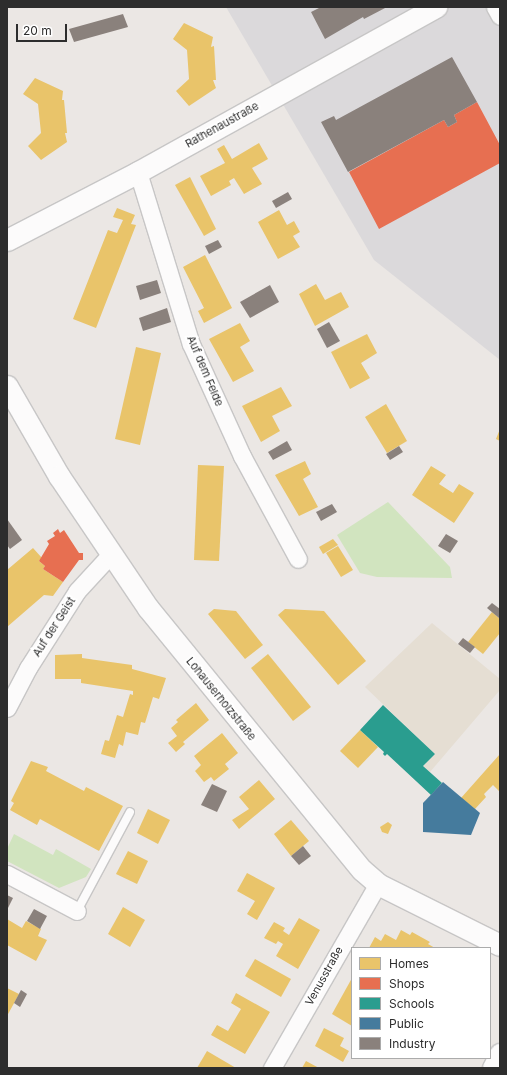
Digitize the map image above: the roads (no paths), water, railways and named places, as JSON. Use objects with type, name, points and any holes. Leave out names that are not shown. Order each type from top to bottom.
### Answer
[{"type":"street","name":"Rathenaustraße","points":[[7,240],[138,172],[436,7]]},
{"type":"street","points":[[495,7],[500,16]]},
{"type":"street","name":"Auf dem Felde","points":[[138,172],[191,344],[242,456],[298,559]]},
{"type":"street","name":"Lohauserholzstraße","points":[[7,386],[55,470],[148,608],[264,752],[362,870],[378,884],[500,946]]},
{"type":"street","name":"Auf der Geist","points":[[7,708],[28,668],[77,590],[111,554]]},
{"type":"street","points":[[7,874],[77,911]]},
{"type":"street","name":"Venusstraße","points":[[272,1068],[378,884]]},
{"type":"street","points":[[493,1068],[500,1054]]},
{"type":"lane","points":[[77,911],[130,812]]}]
